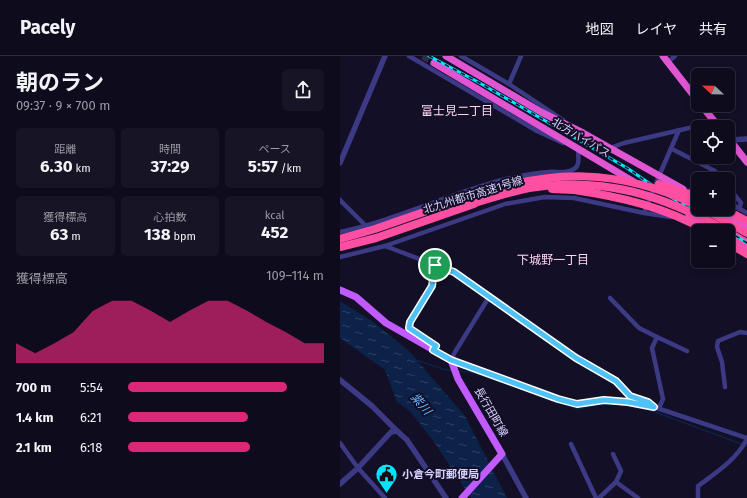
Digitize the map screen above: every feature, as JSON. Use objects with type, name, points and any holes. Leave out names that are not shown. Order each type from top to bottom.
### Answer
[{"type":"highway","name":"北方バイパス","points":[[446,56],[541,112],[583,133],[691,194]]},
{"type":"highway","points":[[665,59],[691,92]]},
{"type":"highway","name":"北方バイパス","points":[[434,63],[704,224]]},
{"type":"highway","points":[[707,112],[714,120]]},
{"type":"highway","points":[[735,147],[747,162]]},
{"type":"highway","points":[[569,176],[591,174],[634,178],[673,188],[691,195]]},
{"type":"highway","name":"北九州都市高速1号線","points":[[340,238],[375,229],[480,192],[529,180],[569,176],[604,178],[632,182],[670,194],[691,203]]},
{"type":"highway","name":"北九州都市高速1号線","points":[[340,247],[376,238],[468,205],[507,193],[569,184],[630,190],[687,210],[714,224]]},
{"type":"highway","points":[[468,205],[548,189],[574,190],[603,194],[642,203],[660,209],[692,224]]},
{"type":"highway","points":[[735,215],[747,221]]},
{"type":"highway","points":[[717,216],[747,233]]},
{"type":"highway","points":[[729,216],[747,227]]},
{"type":"highway","name":"北九州都市高速1号線","points":[[735,236],[747,243]]},
{"type":"highway","points":[[735,242],[747,249]]},
{"type":"highway","points":[[735,247],[747,254]]},
{"type":"main road","points":[[340,290],[356,297],[386,323],[451,360]]},
{"type":"main road","name":"長行田町線","points":[[451,360],[458,379],[500,457]]},
{"type":"main road","points":[[462,498],[500,457]]},
{"type":"street","points":[[340,162],[385,56]]},
{"type":"street","points":[[340,232],[366,226],[441,199],[506,179],[549,172],[568,172],[574,170],[579,163],[578,149],[546,136],[409,56]]},
{"type":"street","points":[[461,56],[509,84],[583,133]]},
{"type":"street","points":[[509,84],[520,56]]},
{"type":"street","points":[[665,59],[675,56]]},
{"type":"street","points":[[610,148],[624,143],[691,128]]},
{"type":"street","points":[[644,213],[679,130]]},
{"type":"street","points":[[735,139],[747,139]]},
{"type":"street","points":[[672,149],[716,172]]},
{"type":"street","points":[[685,190],[691,190]]},
{"type":"street","points":[[735,196],[741,203],[739,209]]},
{"type":"street","points":[[340,257],[385,246],[489,208],[525,200],[574,198],[644,213],[699,221]]},
{"type":"street","points":[[340,200],[366,226]]},
{"type":"street","points":[[735,206],[747,213]]},
{"type":"street","points":[[385,246],[454,272],[576,358],[616,381],[630,396],[648,402],[657,407]]},
{"type":"street","points":[[433,350],[436,346],[409,328],[410,322],[432,286],[435,265]]},
{"type":"street","points":[[489,297],[451,360],[558,399],[577,404],[604,400],[657,407],[747,438],[741,450],[730,461],[698,486],[698,498]]},
{"type":"street","points":[[610,298],[639,328],[687,351]]},
{"type":"street","points":[[725,387],[722,362],[717,347],[718,341],[740,332],[747,333]]},
{"type":"street","points":[[657,407],[663,399],[652,348],[658,337]]},
{"type":"street","points":[[340,380],[372,406],[407,440],[446,498]]},
{"type":"street","points":[[340,484],[358,468],[391,432],[397,431]]},
{"type":"street","points":[[340,443],[358,468],[385,498]]},
{"type":"street","points":[[571,444],[598,498],[616,482],[621,472],[612,454]]},
{"type":"street","points":[[500,457],[526,498]]},
{"type":"street","points":[[616,482],[638,498]]},
{"type":"water","name":"紫川","points":[[340,301],[372,321],[409,351],[465,416],[507,498],[471,498],[434,442],[410,411],[397,402],[385,370],[340,338]]},
{"type":"waterway","points":[[416,360],[453,371]]},
{"type":"waterway","points":[[459,371],[475,373],[578,409],[601,404],[615,404],[647,409],[747,446]]},
{"type":"tunnel","points":[[423,56],[434,63]]},
{"type":"railway","points":[[429,56],[478,82],[627,168],[659,190],[716,224]]},
{"type":"railway","points":[[735,235],[747,243]]},
{"type":"place","name":"小倉今町郵便局","points":[[386,494]]},
{"type":"district","name":"富士見二丁目","points":[[457,111]]},
{"type":"district","name":"下城野一丁目","points":[[553,260]]},
{"type":"route","points":[[435,265],[450,272],[454,272],[576,358],[616,381],[630,396],[648,402],[654,407],[628,402],[604,400],[577,404],[558,399],[451,360],[433,350],[436,346],[409,328],[410,322],[432,286],[435,265]]}]
